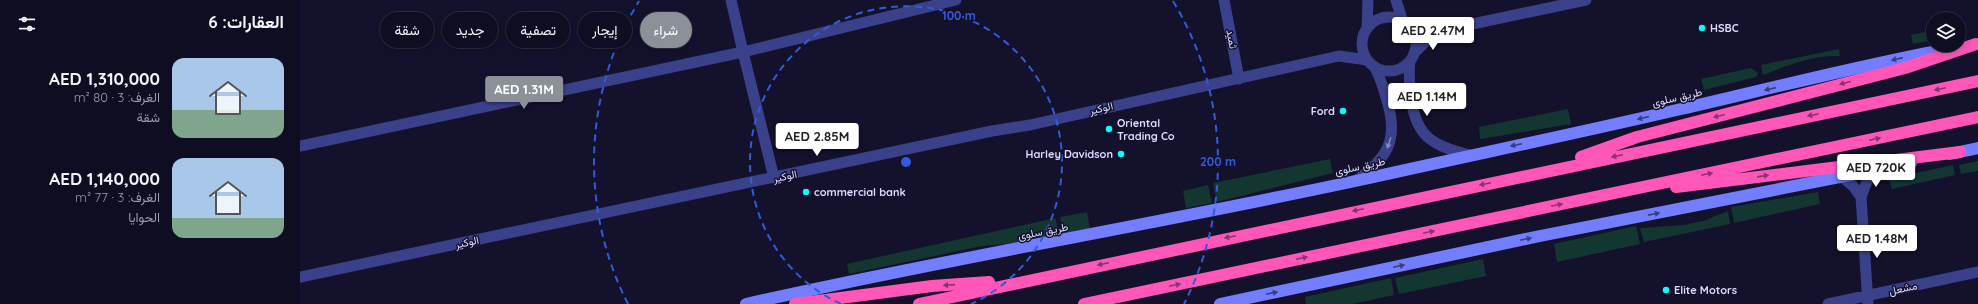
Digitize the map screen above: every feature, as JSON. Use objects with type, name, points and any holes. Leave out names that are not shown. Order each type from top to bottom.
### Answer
[{"type":"highway","points":[[1537,172],[1637,137],[1905,68],[1977,43]]},
{"type":"highway","points":[[919,304],[1537,172],[1978,80]]},
{"type":"highway","points":[[1084,304],[1978,118]]},
{"type":"highway","points":[[1627,190],[1700,185],[1960,152]]},
{"type":"highway","points":[[795,304],[932,286],[1030,280]]},
{"type":"highway","points":[[1105,304],[1137,293]]},
{"type":"main road","name":"طريق سلوى","points":[[746,304],[820,288],[1157,222],[1357,180],[1617,124],[1898,58],[1977,43]]},
{"type":"main road","points":[[1220,304],[1540,236],[1842,177],[1978,148]]},
{"type":"street","points":[[731,0],[774,178]]},
{"type":"street","points":[[300,146],[743,52],[954,0]]},
{"type":"street","name":"ثميد","points":[[1224,0],[1239,79]]},
{"type":"street","points":[[1357,180],[1380,161],[1390,144],[1392,134],[1392,123],[1381,79],[1370,63],[1362,46],[1367,28],[1368,0]]},
{"type":"street","points":[[1396,0],[1406,24],[1415,39],[1408,74],[1412,105],[1416,121],[1423,132],[1437,145],[1470,155]]},
{"type":"street","points":[[1367,28],[1384,18],[1391,18],[1423,31],[1435,32],[1586,0]]},
{"type":"street","points":[[1370,63],[1383,70],[1393,70],[1402,67],[1435,32]]},
{"type":"street","name":"الوكير","points":[[300,277],[992,131],[1030,125],[1239,79],[1339,56],[1363,39]]},
{"type":"street","name":"الوكير","points":[[1339,56],[1370,63]]},
{"type":"street","points":[[1868,300],[1861,197],[1871,171]]},
{"type":"street","points":[[1842,177],[1853,186],[1861,197]]},
{"type":"street","name":"مشعل","points":[[1828,304],[1868,300],[1978,272]]},
{"type":"green space","points":[[1926,32],[1926,41],[1913,44],[1911,35]]},
{"type":"green space","points":[[1839,49],[1840,56],[1810,59],[1791,64],[1763,75],[1761,65]]},
{"type":"green space","points":[[1751,68],[1758,73],[1756,77],[1704,90],[1701,79]]},
{"type":"green space","points":[[1568,109],[1571,124],[1480,139],[1479,127]]},
{"type":"green space","points":[[1330,159],[1333,173],[1217,202],[1213,183]]},
{"type":"green space","points":[[1978,161],[1978,171],[1961,174],[1959,165]]},
{"type":"green space","points":[[1953,165],[1955,175],[1892,189],[1889,179]]},
{"type":"green space","points":[[1208,185],[1212,203],[1186,208],[1183,191]]},
{"type":"green space","points":[[1818,192],[1820,204],[1734,223],[1731,207]]},
{"type":"green space","points":[[1728,211],[1730,224],[1644,242],[1640,228],[1684,225],[1703,221]]},
{"type":"green space","points":[[1087,212],[1090,229],[1063,234],[1060,217]]},
{"type":"green space","points":[[1055,218],[1060,235],[1017,243],[982,246],[849,274],[847,264]]},
{"type":"green space","points":[[1636,226],[1640,244],[1557,262],[1554,244]]},
{"type":"green space","points":[[1483,259],[1486,276],[1399,294],[1395,278]]},
{"type":"green space","points":[[1391,278],[1394,295],[1353,304],[1306,304],[1305,297]]},
{"type":"place","name":"HSBC","points":[[1702,28]]},
{"type":"place","name":"Ford","points":[[1343,111]]},
{"type":"place","name":"Oriental Trading Co","points":[[1109,129]]},
{"type":"place","name":"Harley Davidson","points":[[1121,154]]},
{"type":"place","name":"commercial bank","points":[[806,192]]},
{"type":"place","name":"Elite Motors","points":[[1666,290]]}]
